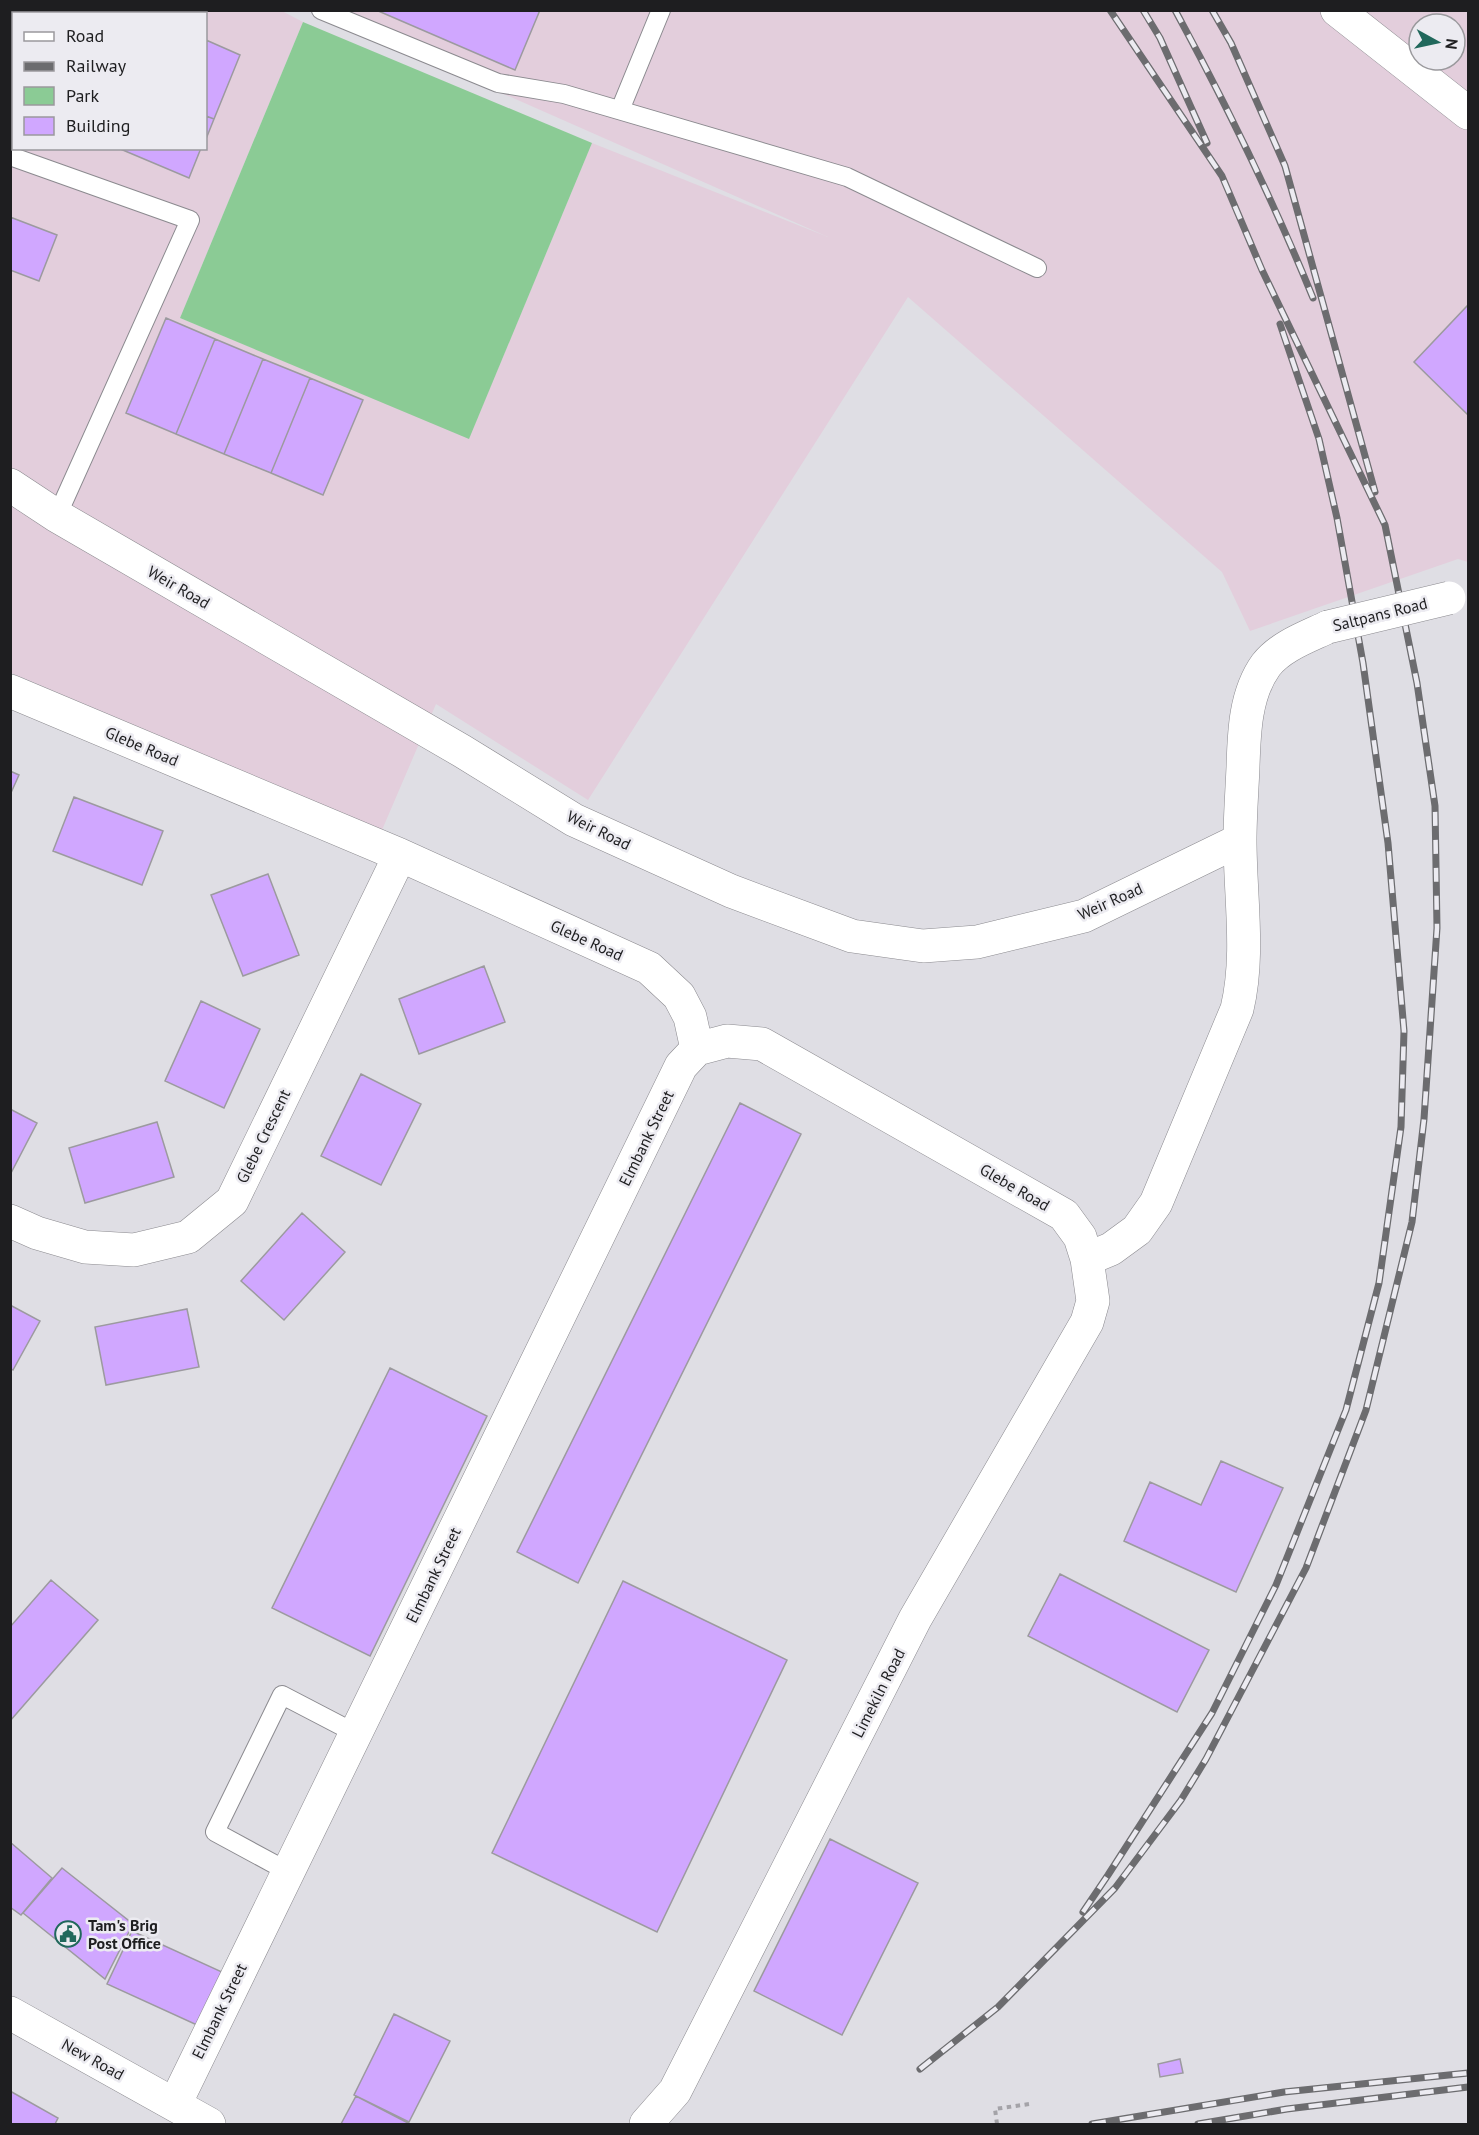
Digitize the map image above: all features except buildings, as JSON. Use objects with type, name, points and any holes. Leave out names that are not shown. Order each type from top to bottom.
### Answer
[{"type":"street","points":[[1337,10],[1468,113]]},
{"type":"street","name":"Weir Road","points":[[10,485],[57,516],[462,752],[574,820],[731,891],[852,936],[923,946],[956,944],[977,942],[1084,916],[1240,840]]},
{"type":"street","name":"Saltpans Road","points":[[1087,1258],[1111,1249],[1137,1230],[1156,1203],[1237,1010],[1243,985],[1244,963],[1240,840],[1245,722],[1251,696],[1266,665],[1287,647],[1328,627],[1459,598]]},
{"type":"street","name":"Glebe Road","points":[[10,691],[400,855],[649,968],[679,996],[690,1017],[697,1049],[727,1041],[762,1044],[1064,1215],[1080,1237],[1087,1258]]},
{"type":"street","name":"Glebe Crescent","points":[[10,1221],[37,1233],[85,1247],[134,1250],[188,1237],[232,1201],[400,855]]},
{"type":"street","name":"Elmbank Street","points":[[175,2104],[681,1066],[697,1049]]},
{"type":"street","name":"Limekiln Road","points":[[646,2124],[675,2091],[915,1619],[1087,1322],[1093,1301],[1087,1258]]},
{"type":"street","name":"New Road","points":[[10,2013],[210,2124]]},
{"type":"lane","points":[[321,10],[498,83],[564,94],[847,177],[1037,268]]},
{"type":"lane","points":[[620,110],[661,10]]},
{"type":"lane","points":[[10,156],[190,220],[57,516]]},
{"type":"lane","points":[[287,1871],[215,1832],[282,1695],[356,1733]]},
{"type":"path","points":[[997,2124],[995,2109],[1029,2104]]},
{"type":"shaded area","points":[[280,10],[303,22],[180,318],[469,438],[592,143],[828,237],[316,11],[1468,11],[1468,562],[1458,559],[1250,631],[1222,572],[908,297],[588,800],[436,704],[382,830],[11,673],[10,11]]},
{"type":"green space","points":[[303,22],[592,143],[469,439],[180,318]]},
{"type":"railway","points":[[920,2069],[998,2007],[1115,1888],[1181,1800],[1206,1759],[1306,1568],[1366,1410],[1412,1222],[1424,1119],[1437,928],[1435,806],[1417,683],[1385,525],[1262,270],[1222,176],[1110,10]]},
{"type":"railway","points":[[1143,10],[1160,38],[1207,143]]},
{"type":"railway","points":[[1175,10],[1248,152],[1313,298]]},
{"type":"railway","points":[[1212,10],[1231,43],[1285,166],[1375,492]]},
{"type":"railway","points":[[1083,1912],[1212,1713],[1276,1585],[1346,1410],[1379,1283],[1401,1127],[1404,1031],[1388,843],[1363,663],[1337,518],[1319,439],[1280,324]]},
{"type":"railway","points":[[1092,2124],[1284,2092],[1468,2073]]},
{"type":"railway","points":[[1198,2124],[1287,2109],[1468,2087]]},
{"type":"place","name":"Tam's Brig Post Office","points":[[68,1934]]}]
